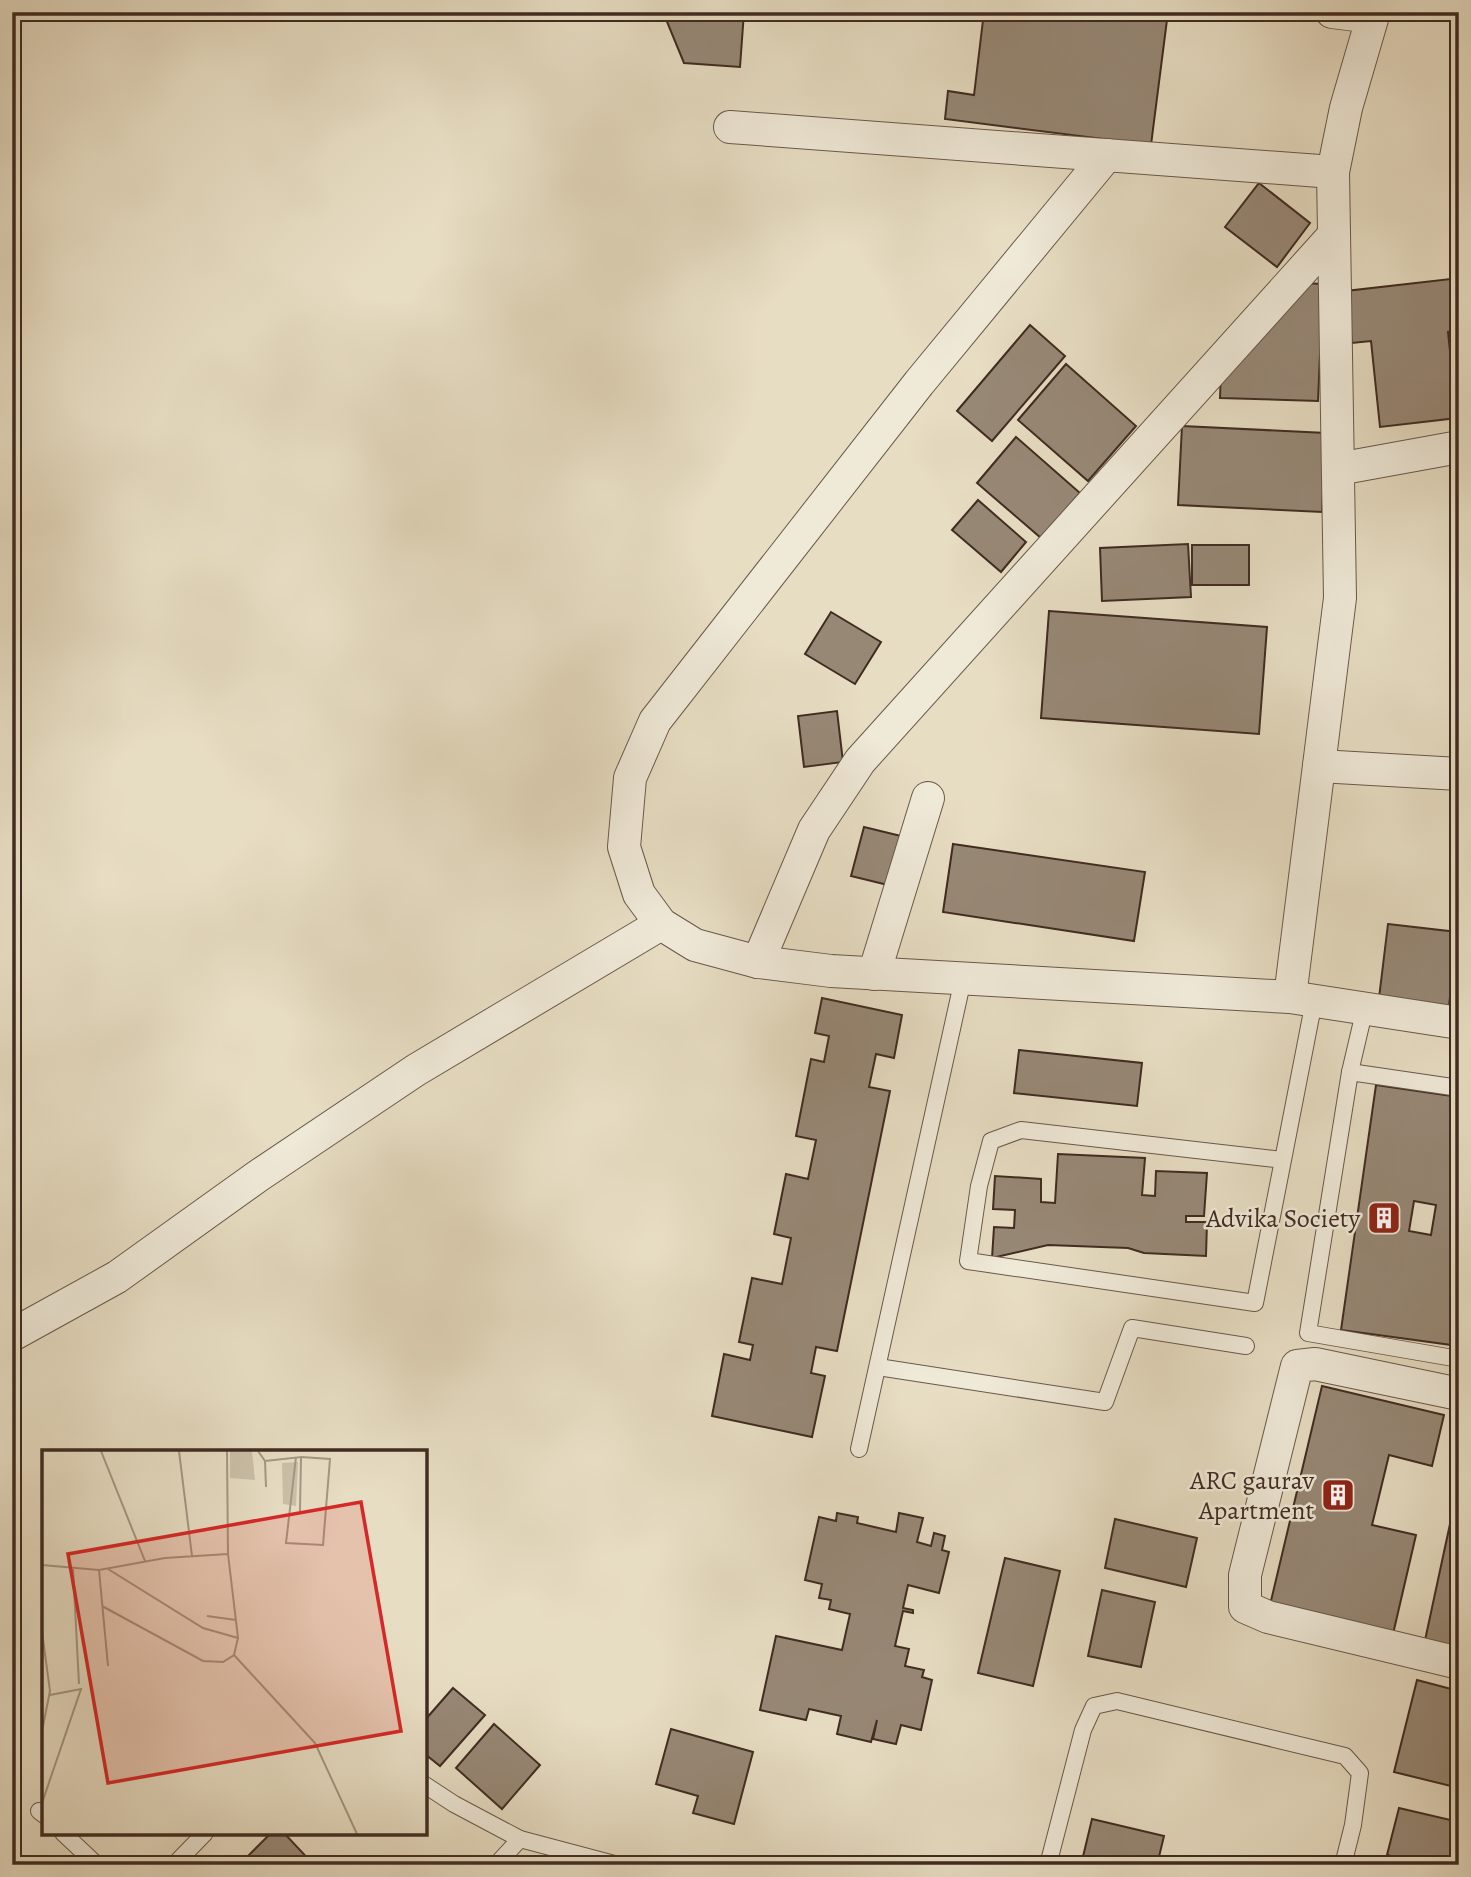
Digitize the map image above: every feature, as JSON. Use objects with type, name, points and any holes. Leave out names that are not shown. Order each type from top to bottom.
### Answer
[{"type":"street","points":[[1302,999],[1319,766],[1340,598],[1333,172],[1346,108],[1373,15],[1332,12]]},
{"type":"street","points":[[730,127],[1333,172]]},
{"type":"street","points":[[1107,155],[919,383],[654,721],[630,778],[624,847],[639,894],[661,924],[695,945],[758,962],[874,974],[1302,999],[1459,1023]]},
{"type":"street","points":[[758,962],[814,830],[860,761],[1334,235]]},
{"type":"street","points":[[1338,469],[1459,447]]},
{"type":"street","points":[[1319,766],[1459,774]]},
{"type":"street","points":[[874,974],[928,798]]},
{"type":"street","points":[[12,1335],[117,1277],[258,1176],[416,1070],[661,924]]},
{"type":"street","points":[[1459,1394],[1315,1364],[1297,1366],[1245,1575],[1244,1594],[1245,1607],[1268,1617],[1459,1663]]},
{"type":"lane","points":[[859,1449],[963,979]]},
{"type":"lane","points":[[1283,1160],[1021,1130],[991,1140],[979,1186],[968,1261],[1255,1303],[1283,1160],[1302,999]]},
{"type":"lane","points":[[1365,1008],[1350,1072],[1308,1333],[1459,1359]]},
{"type":"lane","points":[[1350,1072],[1459,1088]]},
{"type":"lane","points":[[878,1367],[1105,1402],[1132,1328],[1245,1346]]},
{"type":"lane","points":[[1048,1865],[1083,1730],[1094,1706],[1117,1701],[1346,1756],[1360,1773],[1353,1825],[1343,1865]]},
{"type":"lane","points":[[427,1786],[520,1839],[618,1865]]},
{"type":"lane","points":[[65,1835],[97,1865]]},
{"type":"lane","points":[[198,1865],[179,1859],[203,1835]]},
{"type":"lane","points":[[496,1865],[520,1839]]},
{"type":"building","points":[[663,12],[744,12],[740,67],[684,63]]},
{"type":"building","points":[[984,12],[1168,12],[1151,145],[945,119],[948,91],[974,95]]},
{"type":"building","points":[[1259,183],[1310,223],[1277,267],[1225,227]]},
{"type":"building","points":[[1459,278],[1459,331],[1448,332],[1457,418],[1380,427],[1371,341],[1352,343],[1346,291]]},
{"type":"building","points":[[1302,283],[1323,284],[1318,401],[1220,398],[1221,370]]},
{"type":"building","points":[[1030,325],[1065,356],[992,441],[957,411]]},
{"type":"building","points":[[1066,364],[1136,426],[1088,481],[1018,420]]},
{"type":"building","points":[[1182,426],[1326,433],[1322,512],[1178,505]]},
{"type":"building","points":[[1016,437],[1080,493],[1041,538],[977,483]]},
{"type":"building","points":[[978,500],[1026,542],[1001,572],[952,530]]},
{"type":"building","points":[[1188,544],[1191,597],[1102,601],[1100,548]]},
{"type":"building","points":[[1192,545],[1249,545],[1249,585],[1192,585]]},
{"type":"building","points":[[1049,611],[1267,627],[1259,734],[1041,718]]},
{"type":"building","points":[[831,612],[881,642],[855,684],[805,654]]},
{"type":"building","points":[[837,711],[843,762],[804,767],[798,716]]},
{"type":"building","points":[[864,827],[901,836],[888,885],[851,876]]},
{"type":"building","points":[[953,844],[1145,872],[1134,941],[943,912]]},
{"type":"building","points":[[1388,924],[1457,932],[1449,1006],[1379,998]]},
{"type":"building","points":[[822,998],[902,1015],[894,1058],[876,1054],[869,1087],[890,1091],[837,1351],[816,1347],[811,1373],[825,1376],[812,1437],[712,1416],[724,1354],[750,1360],[753,1345],[739,1342],[752,1278],[782,1284],[791,1238],[774,1234],[786,1174],[808,1179],[816,1140],[796,1136],[811,1059],[824,1062],[829,1036],[815,1033]]},
{"type":"building","points":[[1019,1050],[1142,1063],[1137,1106],[1014,1093]]},
{"type":"building","name":"Advika Society","points":[[1376,1085],[1459,1097],[1459,1346],[1341,1330]],"holes":[[[1414,1201],[1436,1205],[1431,1235],[1409,1231]]]},
{"type":"building","points":[[1058,1154],[1145,1158],[1142,1195],[1155,1196],[1156,1171],[1207,1173],[1204,1216],[1186,1216],[1186,1222],[1207,1222],[1206,1256],[1144,1253],[1128,1248],[1048,1245],[992,1258],[994,1227],[1014,1228],[1015,1210],[993,1209],[995,1176],[1041,1179],[1041,1202],[1055,1203]]},
{"type":"building","name":"ARC gaurav Apartment","points":[[1322,1386],[1444,1415],[1432,1466],[1389,1455],[1372,1525],[1416,1535],[1393,1634],[1270,1605]]},
{"type":"building","points":[[1453,1510],[1459,1512],[1459,1652],[1424,1645]]},
{"type":"building","points":[[837,1513],[858,1517],[857,1523],[896,1532],[899,1513],[923,1518],[917,1542],[931,1546],[934,1533],[945,1536],[942,1550],[949,1552],[939,1593],[908,1585],[903,1608],[913,1610],[913,1613],[903,1611],[895,1646],[909,1649],[905,1666],[924,1670],[922,1677],[932,1680],[921,1730],[901,1725],[896,1744],[873,1739],[877,1720],[871,1742],[837,1734],[841,1716],[809,1709],[806,1720],[760,1710],[776,1636],[842,1650],[850,1614],[829,1609],[831,1600],[819,1598],[822,1584],[805,1580],[819,1517],[836,1521]]},
{"type":"building","points":[[1115,1519],[1197,1538],[1186,1587],[1105,1568]]},
{"type":"building","points":[[1005,1558],[1060,1571],[1033,1686],[978,1673]]},
{"type":"building","points":[[1102,1590],[1155,1602],[1141,1667],[1088,1656]]},
{"type":"building","points":[[1417,1680],[1459,1691],[1459,1788],[1394,1772]]},
{"type":"building","points":[[453,1688],[485,1715],[440,1766],[427,1756],[427,1718]]},
{"type":"building","points":[[494,1724],[540,1765],[502,1809],[456,1768]]},
{"type":"building","points":[[671,1729],[753,1752],[734,1824],[693,1813],[698,1796],[656,1784]]},
{"type":"building","points":[[1399,1808],[1459,1822],[1459,1842],[1453,1865],[1428,1865],[1387,1855]]},
{"type":"building","points":[[1092,1819],[1164,1836],[1157,1865],[1081,1865]]},
{"type":"building","points":[[269,1835],[286,1835],[314,1865],[251,1865],[245,1859]]},
{"type":"place","name":"Advika Society","points":[[1384,1218]]},
{"type":"place","name":"ARC gaurav Apartment","points":[[1338,1495]]}]
